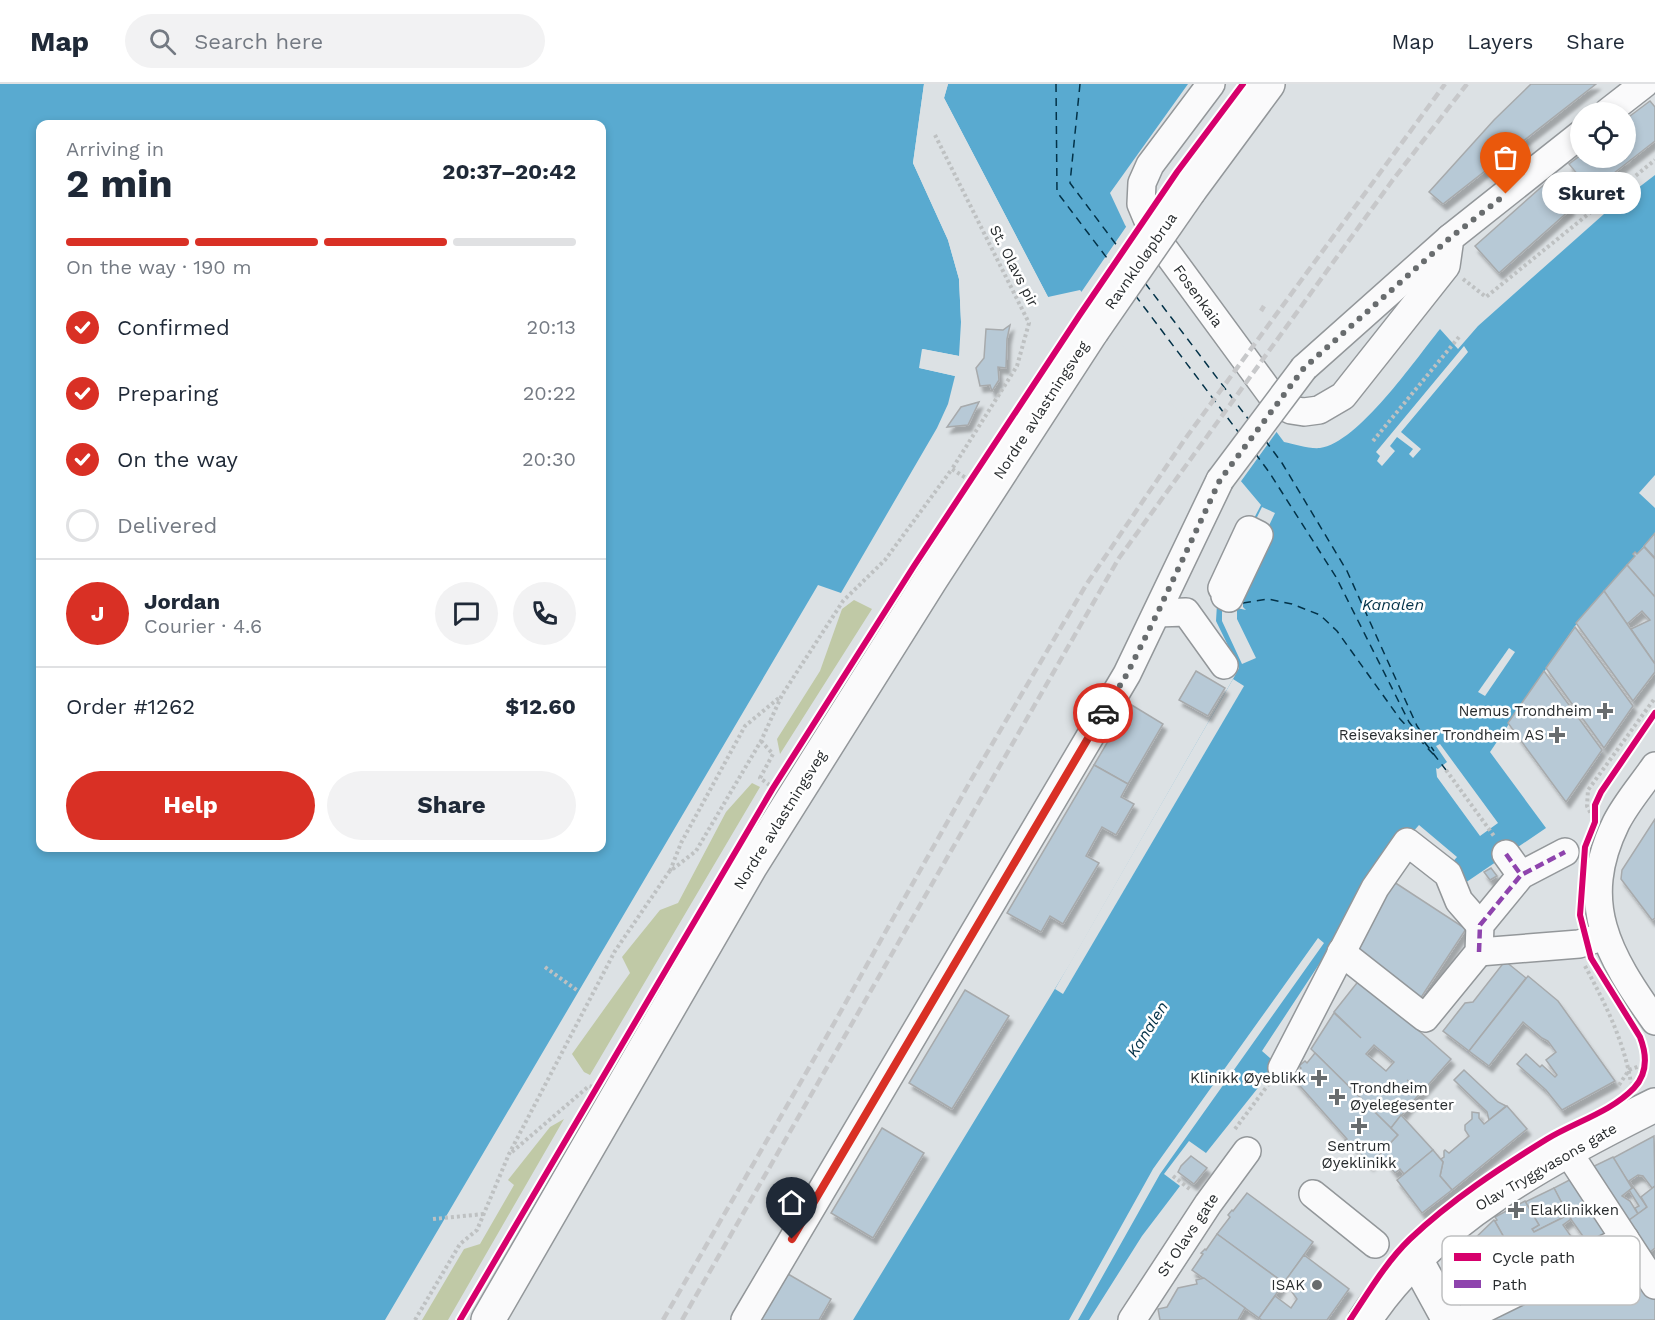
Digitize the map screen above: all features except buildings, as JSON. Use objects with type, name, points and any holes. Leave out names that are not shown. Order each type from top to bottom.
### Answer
[{"type":"main road","name":"Ravnkloløpbrua","points":[[1092,331],[1268,84]]},
{"type":"main road","name":"Nordre avlastningsveg","points":[[488,1320],[750,867],[931,579],[1092,331]]},
{"type":"main road","name":"Olav Tryggvasons gate","points":[[1365,1320],[1414,1258],[1470,1212],[1568,1152],[1638,1091]]},
{"type":"main road","points":[[1414,1258],[1449,1320]]},
{"type":"street","name":"Fosenkaia","points":[[1211,84],[1150,165],[1142,183],[1141,204],[1154,235],[1278,404],[1291,410],[1304,412],[1318,410],[1343,396],[1446,266]]},
{"type":"street","points":[[1621,102],[1644,84]]},
{"type":"street","points":[[745,1320],[1127,674],[1220,480],[1304,368],[1450,238],[1570,143]]},
{"type":"street","points":[[1446,266],[1450,238]]},
{"type":"street","points":[[1223,590],[1254,509]]},
{"type":"street","points":[[1157,614],[1186,612],[1224,664]]},
{"type":"street","points":[[1651,1005],[1595,939],[1602,832],[1617,821],[1655,766]]},
{"type":"street","points":[[1282,1068],[1375,888],[1407,842],[1448,874],[1459,901],[1480,925]]},
{"type":"street","points":[[1341,952],[1425,1018],[1479,952],[1480,925],[1514,864],[1564,852]]},
{"type":"street","points":[[1479,952],[1595,939]]},
{"type":"street","name":"St Olavs gate","points":[[1132,1320],[1208,1204],[1247,1151]]},
{"type":"street","points":[[1568,1152],[1623,1236]]},
{"type":"street","points":[[1313,1194],[1375,1244]]},
{"type":"street","points":[[1640,1262],[1655,1285]]},
{"type":"street","points":[[1461,1320],[1491,1305]]},
{"type":"path","points":[[1446,266],[1486,297],[1655,160]]},
{"type":"path","points":[[1373,441],[1459,337]]},
{"type":"path","points":[[952,469],[970,481],[964,490]]},
{"type":"path","points":[[669,872],[696,851],[761,741],[782,695]]},
{"type":"path","points":[[415,1320],[460,1244],[477,1230],[509,1154],[615,951],[669,872],[681,843],[746,726],[782,695]]},
{"type":"path","points":[[1602,832],[1587,806],[1588,790],[1655,698]]},
{"type":"path","points":[[761,741],[773,754],[760,778],[773,788]]},
{"type":"path","points":[[1446,770],[1489,829]]},
{"type":"path","points":[[767,798],[780,778]]},
{"type":"path","points":[[1595,805],[1602,832]]},
{"type":"path","points":[[1595,939],[1583,962],[1609,1012],[1638,1091]]},
{"type":"path","points":[[545,968],[578,991]]},
{"type":"path","points":[[1619,1085],[1629,1070],[1643,1066]]},
{"type":"path","points":[[1247,1151],[1230,1135],[1282,1068]]},
{"type":"path","points":[[591,1098],[602,1078]]},
{"type":"path","points":[[509,1154],[589,1086],[596,1088]]},
{"type":"path","points":[[433,1219],[485,1214]]},
{"type":"green space","points":[[854,600],[872,609],[780,754],[777,739],[820,671],[842,609]]},
{"type":"green space","points":[[752,783],[760,787],[590,1075],[584,1072],[572,1054],[630,973],[622,957],[660,910],[678,903],[726,812]]},
{"type":"green space","points":[[564,1119],[448,1320],[422,1320],[464,1249],[480,1244],[514,1185],[508,1180],[550,1127]]},
{"type":"water","points":[[0,84],[924,84],[913,163],[948,240],[959,279],[961,322],[959,356],[923,349],[920,368],[955,376],[948,404],[937,428],[841,593],[818,585],[385,1320],[0,1320]]},
{"type":"water","name":"Kanalen","points":[[948,84],[1188,84],[1110,193],[1125,225],[1149,262],[1284,442],[1311,448],[1320,448],[1335,443],[1351,432],[1385,398],[1440,329],[1458,349],[1478,326],[1604,214],[1655,175],[1655,475],[1639,493],[1655,508],[1655,533],[1575,626],[1490,752],[1546,828],[1465,883],[1409,836],[1335,940],[1262,1051],[1277,1064],[1206,1153],[1189,1141],[1164,1174],[1180,1186],[1142,1236],[1089,1320],[853,1320],[1070,964],[1239,668],[1216,621],[1218,587],[1261,505],[1080,290],[1048,297],[944,98]]},
{"type":"pier","points":[[924,84],[927,84],[916,162],[951,239],[962,278],[964,321],[961,322],[959,279],[948,240],[913,163]]},
{"type":"pier","points":[[945,84],[948,84],[944,98],[1048,297],[1046,298],[941,99]]},
{"type":"pier","points":[[1128,224],[1151,260],[1278,430],[1239,484],[1080,294]]},
{"type":"pier","points":[[1464,346],[1468,352],[1401,432],[1421,449],[1413,458],[1409,454],[1413,449],[1397,437],[1390,446],[1395,451],[1382,466],[1377,461],[1380,456],[1376,452]]},
{"type":"pier","points":[[922,349],[959,356],[958,359],[925,352],[923,366],[956,373],[955,376],[919,368]]},
{"type":"pier","points":[[1262,507],[1275,513],[1258,549],[1244,595],[1246,596],[1243,598],[1243,607],[1246,610],[1237,608],[1237,619],[1256,658],[1242,664],[1222,621],[1222,588]]},
{"type":"pier","points":[[1509,648],[1515,652],[1485,696],[1478,692]]},
{"type":"pier","points":[[1233,679],[1244,686],[1063,994],[1055,989]]},
{"type":"pier","points":[[1440,744],[1498,823],[1480,836],[1437,777],[1436,768],[1438,769],[1447,762],[1436,746]]},
{"type":"pier","points":[[1419,825],[1457,857],[1450,865],[1412,833]]},
{"type":"pier","points":[[1318,938],[1324,943],[1160,1174],[1078,1320],[1069,1320],[1153,1169]]},
{"type":"ferry route","points":[[1056,84],[1057,192],[1116,270]]},
{"type":"ferry route","points":[[1080,84],[1070,183],[1124,255]]},
{"type":"ferry route","points":[[1145,283],[1249,420]]},
{"type":"ferry route","points":[[1135,295],[1239,433]]},
{"type":"ferry route","points":[[1265,440],[1282,463],[1347,571],[1417,726],[1434,751]]},
{"type":"ferry route","points":[[1255,453],[1336,577],[1409,722],[1446,770]]},
{"type":"ferry route","points":[[1243,603],[1268,599],[1292,604],[1320,615],[1337,631],[1400,719],[1434,755]]},
{"type":"railway","points":[[663,1320],[810,1066],[971,780],[1086,585],[1185,439],[1445,84]]},
{"type":"railway","points":[[682,1320],[1119,558],[1392,181],[1467,84]]},
{"type":"railway","points":[[1261,311],[1264,306]]},
{"type":"marked path","points":[[1479,952],[1480,925],[1521,875],[1565,852]]},
{"type":"marked path","points":[[1506,854],[1521,875]]},
{"type":"cycle path","points":[[460,1320],[773,788],[914,566],[1079,316],[1177,172],[1243,84]]},
{"type":"cycle path","points":[[1350,1320],[1393,1258],[1410,1239],[1442,1211],[1494,1173],[1547,1139],[1615,1104],[1639,1082],[1645,1064],[1640,1037],[1591,958],[1580,915],[1585,847],[1595,822],[1595,805],[1601,792],[1655,713]]},
{"type":"way so far","points":[[1103,713],[1127,674],[1220,480],[1304,368],[1450,238],[1506,194]]},
{"type":"place","name":"Skuret","points":[[1506,194]]},
{"type":"place","name":"Nemus Trondheim","points":[[1605,711]]},
{"type":"place","name":"Reisevaksiner Trondheim AS","points":[[1557,735]]},
{"type":"place","name":"Klinikk Øyeblikk","points":[[1319,1078]]},
{"type":"place","name":"Trondheim Øyelegesenter","points":[[1337,1097]]},
{"type":"place","name":"Sentrum Øyeklinikk","points":[[1359,1126]]},
{"type":"place","name":"ElaKlinikken","points":[[1516,1210]]},
{"type":"place","name":"ISAK","points":[[1317,1285]]},
{"type":"route","points":[[792,1239],[1103,713]]}]
